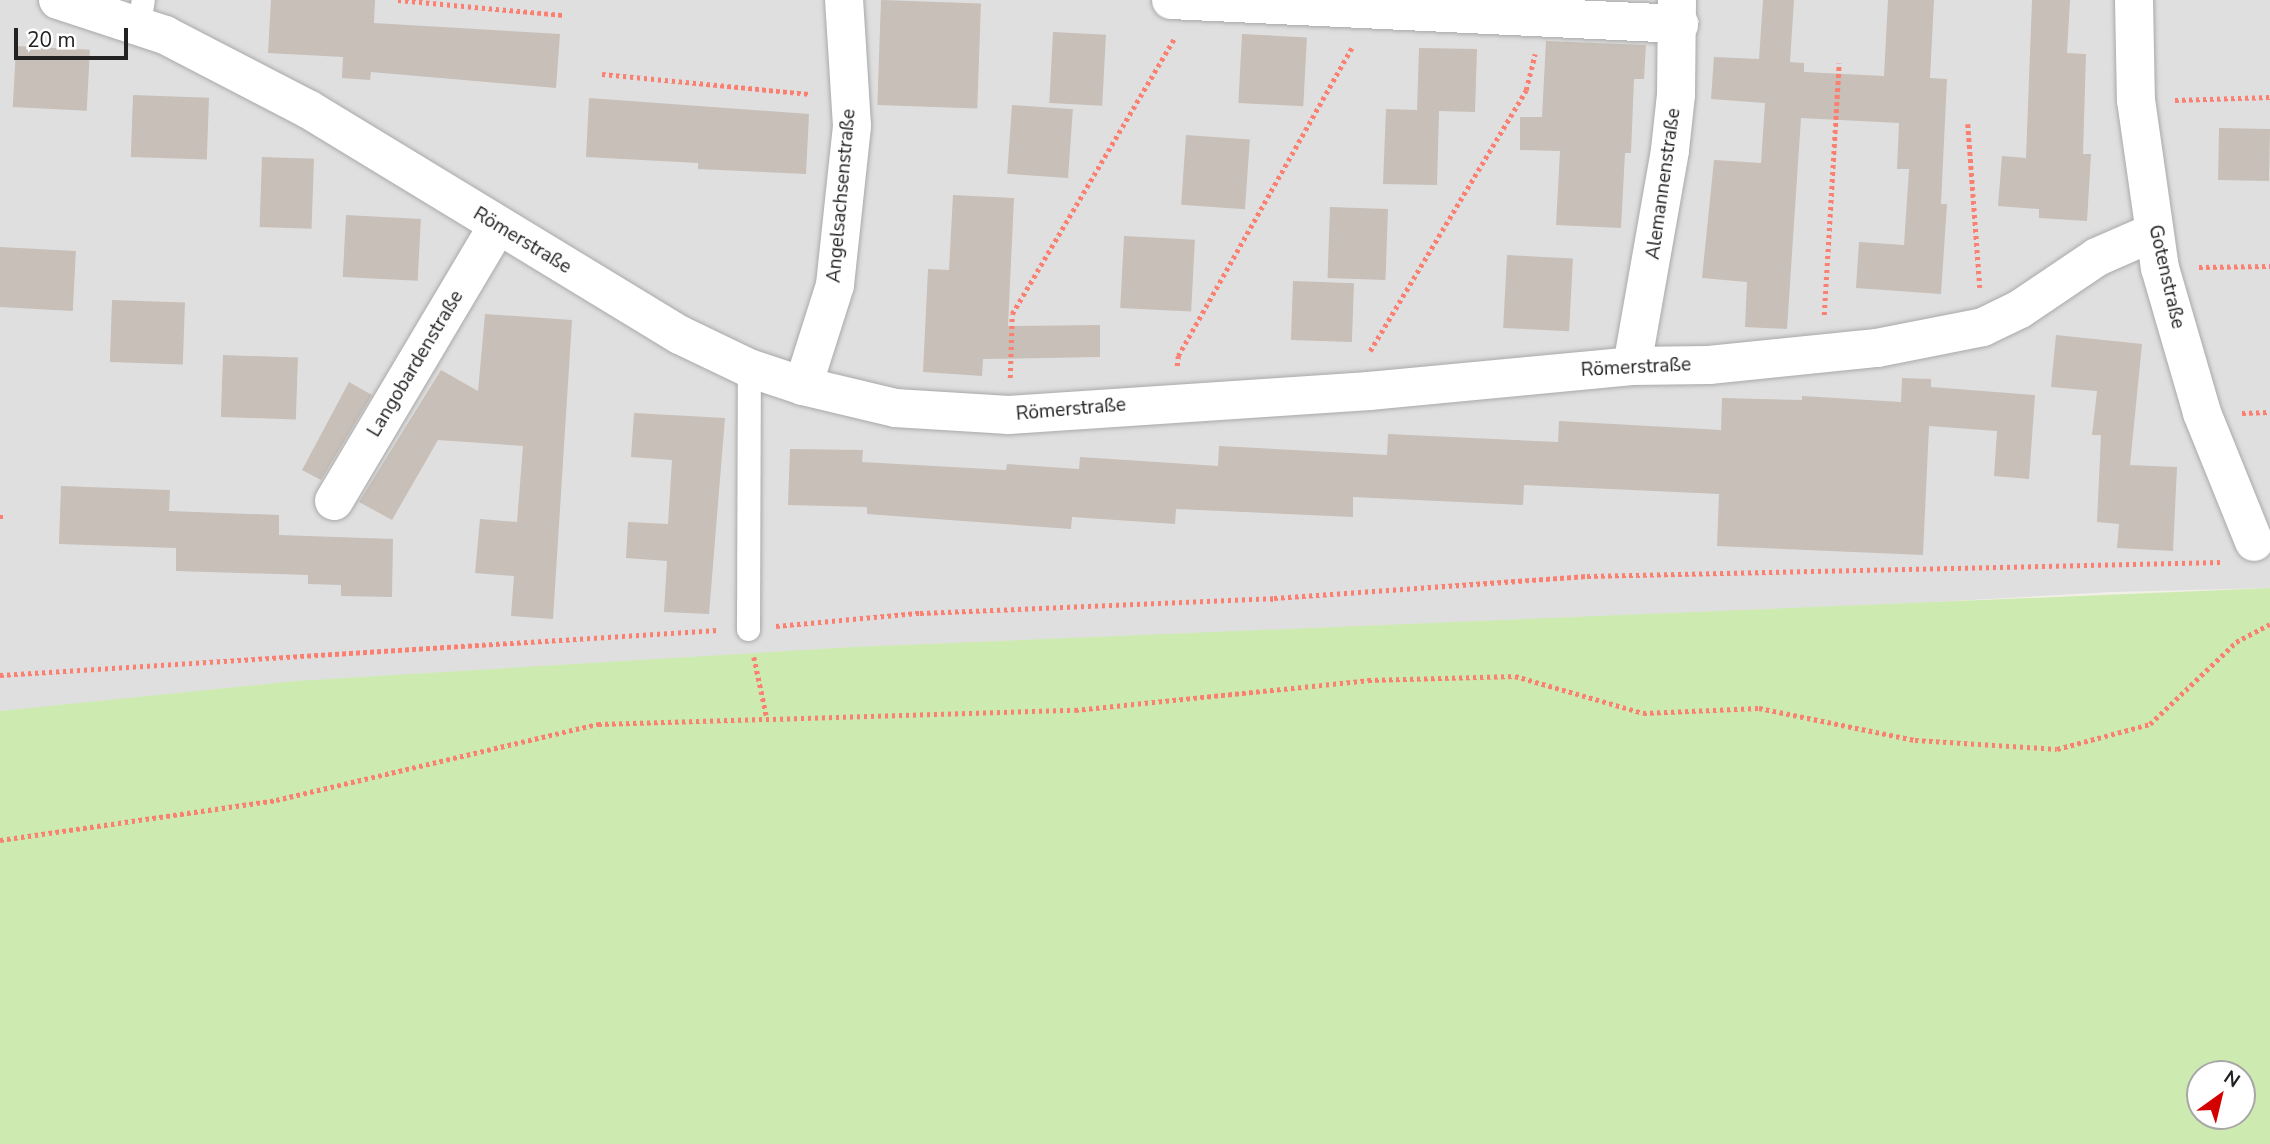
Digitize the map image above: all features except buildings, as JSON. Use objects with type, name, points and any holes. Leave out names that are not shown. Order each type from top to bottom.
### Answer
[{"type":"street","name":"Römerstraße","points":[[58,0],[141,12],[308,109],[680,335],[749,368],[803,387],[895,408],[1009,415],[1177,401],[1369,391],[1632,366],[1709,365],[1822,354],[1983,327],[2021,309],[2097,257],[2157,250]]},
{"type":"street","name":"Angelsachsenstraße","points":[[803,387],[835,285],[852,127],[844,0]]},
{"type":"street","name":"Gotenstraße","points":[[2134,0],[2136,100],[2157,250],[2202,413],[2245,552]]},
{"type":"street","points":[[1183,1],[1545,15],[1678,12]]},
{"type":"street","name":"Alemannenstraße","points":[[1632,366],[1670,150],[1678,12]]},
{"type":"street","name":"Langobardenstraße","points":[[334,501],[497,226]]},
{"type":"lane","points":[[748,629],[749,368]]},
{"type":"path","points":[[398,0],[564,16]]},
{"type":"path","points":[[1009,415],[1012,314],[1183,1]]},
{"type":"path","points":[[1177,401],[1178,356],[1374,9]]},
{"type":"path","points":[[1369,391],[1368,355],[1526,90],[1545,15]]},
{"type":"path","points":[[1822,354],[1839,62]]},
{"type":"path","points":[[603,74],[850,98]]},
{"type":"path","points":[[2136,100],[2270,97]]},
{"type":"path","points":[[1968,124],[1983,327]]},
{"type":"path","points":[[2157,250],[2270,266]]},
{"type":"path","points":[[0,675],[748,629],[920,613],[1274,598],[1587,576],[2245,552]]},
{"type":"path","points":[[0,840],[276,800],[598,724],[1074,710],[1368,680],[1515,676],[1643,713],[1759,708],[1915,740],[2057,749],[2150,724],[2236,642],[2270,624]]},
{"type":"path","points":[[748,629],[767,718]]},
{"type":"shaded area","points":[[0,0],[2270,0],[2270,588],[2112,592],[0,711]]},
{"type":"green space","points":[[2270,588],[2270,1144],[0,1144],[0,711],[296,681],[854,647]]}]
